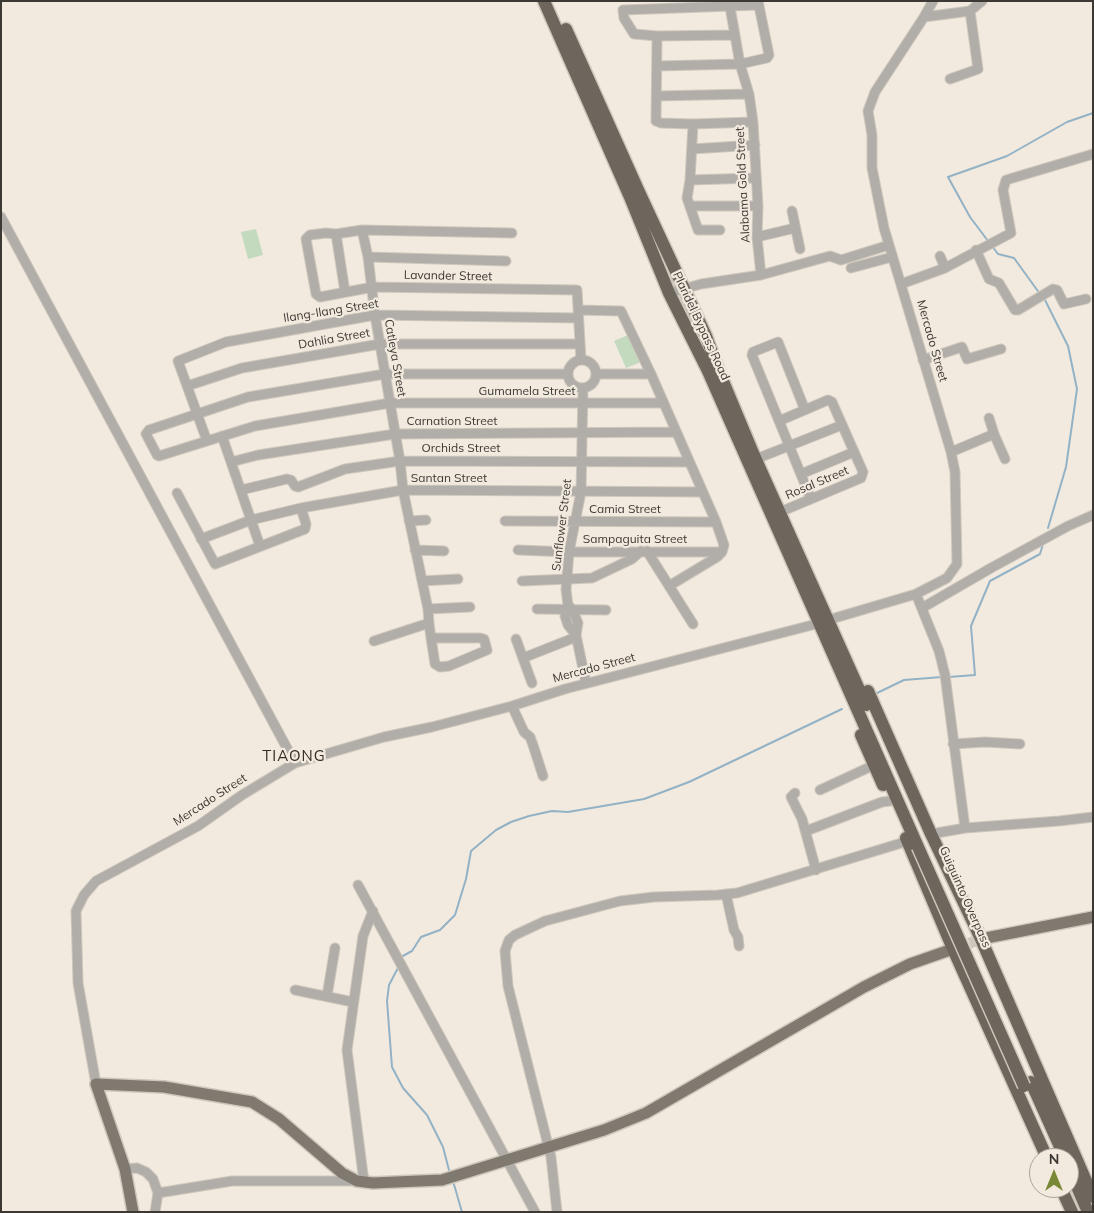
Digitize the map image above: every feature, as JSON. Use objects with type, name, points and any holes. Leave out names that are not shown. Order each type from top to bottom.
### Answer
[{"type":"highway","name":"Plaridel Bypass Road","points":[[544,1],[626,188],[669,293],[708,371],[824,621],[841,646]]},
{"type":"highway","name":"Plaridel Bypass Road","points":[[554,1],[706,336],[718,369],[780,512],[824,621],[837,661]]},
{"type":"highway","name":"Guiguinto Overpass","points":[[841,646],[921,841]]},
{"type":"highway","name":"Guiguinto Overpass","points":[[837,661],[921,841],[1028,1084],[1059,1148]]},
{"type":"highway","points":[[837,661],[856,722],[890,801],[921,841],[981,939],[1093,1197]]},
{"type":"highway","points":[[921,841],[953,950],[1042,1148]]},
{"type":"highway","name":"Guiguinto Overpass","points":[[1028,1084],[1052,1148]]},
{"type":"highway","points":[[1079,1191],[1088,1212]]},
{"type":"highway","points":[[1066,1198],[1072,1212]]},
{"type":"highway","points":[[1074,1198],[1080,1212]]},
{"type":"main road","points":[[981,939],[1093,917]]},
{"type":"main road","points":[[96,1084],[164,1087],[252,1102],[279,1119],[342,1173],[361,1181],[372,1183],[442,1180],[604,1130],[646,1113],[864,987],[910,964],[953,950]]},
{"type":"main road","name":"Mercado Street","points":[[96,1084],[126,1169],[133,1212]]},
{"type":"street","name":"Mercado Street","points":[[96,1084],[78,982],[76,911],[84,896],[96,881],[198,826],[242,795],[295,764],[384,737],[432,727],[512,706],[586,683],[824,621],[916,594],[947,578],[957,564],[955,472],[951,452],[889,245],[872,168],[872,135],[868,111],[875,92],[933,1]]},
{"type":"street","points":[[924,17],[970,11],[982,1]]},
{"type":"street","points":[[656,66],[740,64],[767,58],[769,55],[759,3],[623,10],[624,18],[634,34],[657,36],[735,35]]},
{"type":"street","name":"Alabama Gold Street","points":[[730,4],[740,64],[749,94],[753,122],[758,206],[757,237],[761,275]]},
{"type":"street","points":[[950,79],[978,69],[970,11]]},
{"type":"street","points":[[657,36],[656,121],[693,124],[753,122]]},
{"type":"street","points":[[657,96],[749,94]]},
{"type":"street","points":[[693,124],[690,180],[687,198],[698,230],[720,230]]},
{"type":"street","points":[[692,149],[755,146]]},
{"type":"street","points":[[901,284],[944,268],[976,250],[1011,234],[1002,190],[1006,180],[1093,154]]},
{"type":"street","points":[[690,180],[755,178]]},
{"type":"street","points":[[690,206],[758,206]]},
{"type":"street","points":[[792,211],[800,249]]},
{"type":"street","points":[[1,217],[295,764]]},
{"type":"street","points":[[757,237],[795,228]]},
{"type":"street","points":[[345,292],[336,234],[362,230],[512,233]]},
{"type":"street","name":"Catleya Street","points":[[362,230],[368,257],[375,315],[400,461],[403,490],[414,550],[428,609],[429,623],[431,638],[435,664],[440,667],[449,666],[487,650],[484,639],[431,638]]},
{"type":"street","name":"Lavander Street","points":[[336,234],[326,232],[310,235],[306,239],[316,294],[320,297],[372,288],[577,290],[578,314]]},
{"type":"street","points":[[669,293],[684,288],[761,275],[830,256],[841,260],[889,245]]},
{"type":"street","points":[[976,250],[989,279],[999,283],[1015,310],[1053,289],[1057,290],[1064,304],[1086,299]]},
{"type":"street","points":[[940,256],[944,268]]},
{"type":"street","points":[[368,257],[506,261]]},
{"type":"street","points":[[851,268],[892,257]]},
{"type":"street","name":"Ilang-Ilang Street","points":[[207,441],[178,363],[179,359],[226,342],[375,315],[578,314],[621,311],[651,374]]},
{"type":"street","points":[[578,314],[581,360]]},
{"type":"street","points":[[805,410],[778,342],[753,352],[752,355],[811,499]]},
{"type":"street","name":"Dahlia Street","points":[[187,386],[242,368],[380,344],[580,344]]},
{"type":"street","points":[[923,360],[962,347],[967,359],[1001,349]]},
{"type":"street","points":[[581,360],[590,362],[596,374],[591,384],[583,388],[571,382],[568,374],[574,363],[581,360]]},
{"type":"street","points":[[196,413],[248,397],[385,374],[568,374]]},
{"type":"street","points":[[596,374],[651,374],[716,522],[724,545],[722,552],[717,557],[669,586]]},
{"type":"street","name":"Sunflower Street","points":[[583,388],[581,492],[569,552],[566,590],[569,608],[565,616],[568,625],[576,636],[586,683]]},
{"type":"street","points":[[779,421],[828,400],[832,402],[854,452],[801,474]]},
{"type":"street","name":"Gumamela Street","points":[[196,413],[149,430],[146,434],[157,455],[159,456],[255,426],[390,403],[583,404],[663,402]]},
{"type":"street","points":[[988,418],[1005,459]]},
{"type":"street","points":[[756,460],[842,425]]},
{"type":"street","name":"Carnation Street","points":[[231,462],[258,455],[395,434],[676,432]]},
{"type":"street","points":[[951,452],[994,434]]},
{"type":"street","points":[[222,436],[260,546]]},
{"type":"street","name":"Rosal Street","points":[[780,512],[861,478],[863,472],[854,452]]},
{"type":"street","name":"Orchids Street","points":[[241,490],[287,479],[291,480],[295,486],[298,486],[345,469],[400,461],[581,460],[689,462]]},
{"type":"street","name":"Santan Street","points":[[201,538],[251,520],[301,508],[403,490],[702,492]]},
{"type":"street","points":[[176,493],[215,564],[305,529],[306,524],[301,508]]},
{"type":"street","points":[[922,608],[1068,526],[1093,515]]},
{"type":"street","points":[[409,521],[426,520]]},
{"type":"street","name":"Camia Street","points":[[505,521],[716,522]]},
{"type":"street","points":[[414,550],[444,551]]},
{"type":"street","name":"Sampaguita Street","points":[[518,550],[722,552]]},
{"type":"street","points":[[522,581],[592,578],[632,559],[644,551],[693,624]]},
{"type":"street","points":[[422,581],[458,579]]},
{"type":"street","points":[[916,594],[939,651],[945,675],[965,828]]},
{"type":"street","points":[[428,609],[470,607]]},
{"type":"street","points":[[537,609],[606,610]]},
{"type":"street","points":[[374,641],[429,623]]},
{"type":"street","points":[[523,658],[576,636]]},
{"type":"street","points":[[516,639],[532,683]]},
{"type":"street","points":[[512,706],[524,732],[530,737],[543,776]]},
{"type":"street","points":[[953,744],[985,742],[1020,744]]},
{"type":"street","points":[[820,790],[874,765]]},
{"type":"street","points":[[794,792],[791,797],[802,819],[816,870]]},
{"type":"street","points":[[806,831],[882,802],[890,801]]},
{"type":"street","points":[[557,1212],[549,1147],[508,986],[506,951],[509,940],[514,934],[545,921],[620,901],[654,897],[726,894],[760,887],[965,828],[1060,821],[1093,816]]},
{"type":"street","points":[[358,885],[535,1212]]},
{"type":"street","points":[[726,894],[739,946]]},
{"type":"street","points":[[158,1193],[232,1181],[361,1181],[347,1050],[363,936],[373,911]]},
{"type":"street","points":[[327,996],[335,948]]},
{"type":"street","points":[[295,990],[353,1002]]},
{"type":"street","points":[[126,1169],[137,1168],[146,1172],[153,1179],[158,1193],[155,1212]]},
{"type":"green space","points":[[256,229],[263,255],[248,259],[241,232]]},
{"type":"green space","points":[[628,335],[641,362],[626,368],[614,341]]},
{"type":"waterway","points":[[988,241],[970,217],[948,177],[1007,156],[1067,122],[1093,113]]},
{"type":"waterway","points":[[992,246],[998,254],[1014,258],[1040,294]]},
{"type":"waterway","points":[[1044,298],[1068,346],[1077,389],[1066,467],[1048,528]]},
{"type":"waterway","points":[[949,677],[975,675],[971,626],[990,581],[1040,554],[1043,544]]},
{"type":"waterway","points":[[875,694],[904,680],[942,677]]},
{"type":"waterway","points":[[401,957],[412,951],[421,937],[440,930],[455,915],[466,879],[471,851],[496,830],[511,822],[552,811],[568,812],[644,799],[689,782],[842,709]]},
{"type":"waterway","points":[[399,966],[389,985],[387,1001],[392,1067],[403,1088],[427,1115],[443,1147],[450,1174]]},
{"type":"waterway","points":[[453,1181],[462,1212]]},
{"type":"tunnel","points":[[954,949],[981,939]]},
{"type":"district","name":"TIAONG","points":[[294,756]]}]
